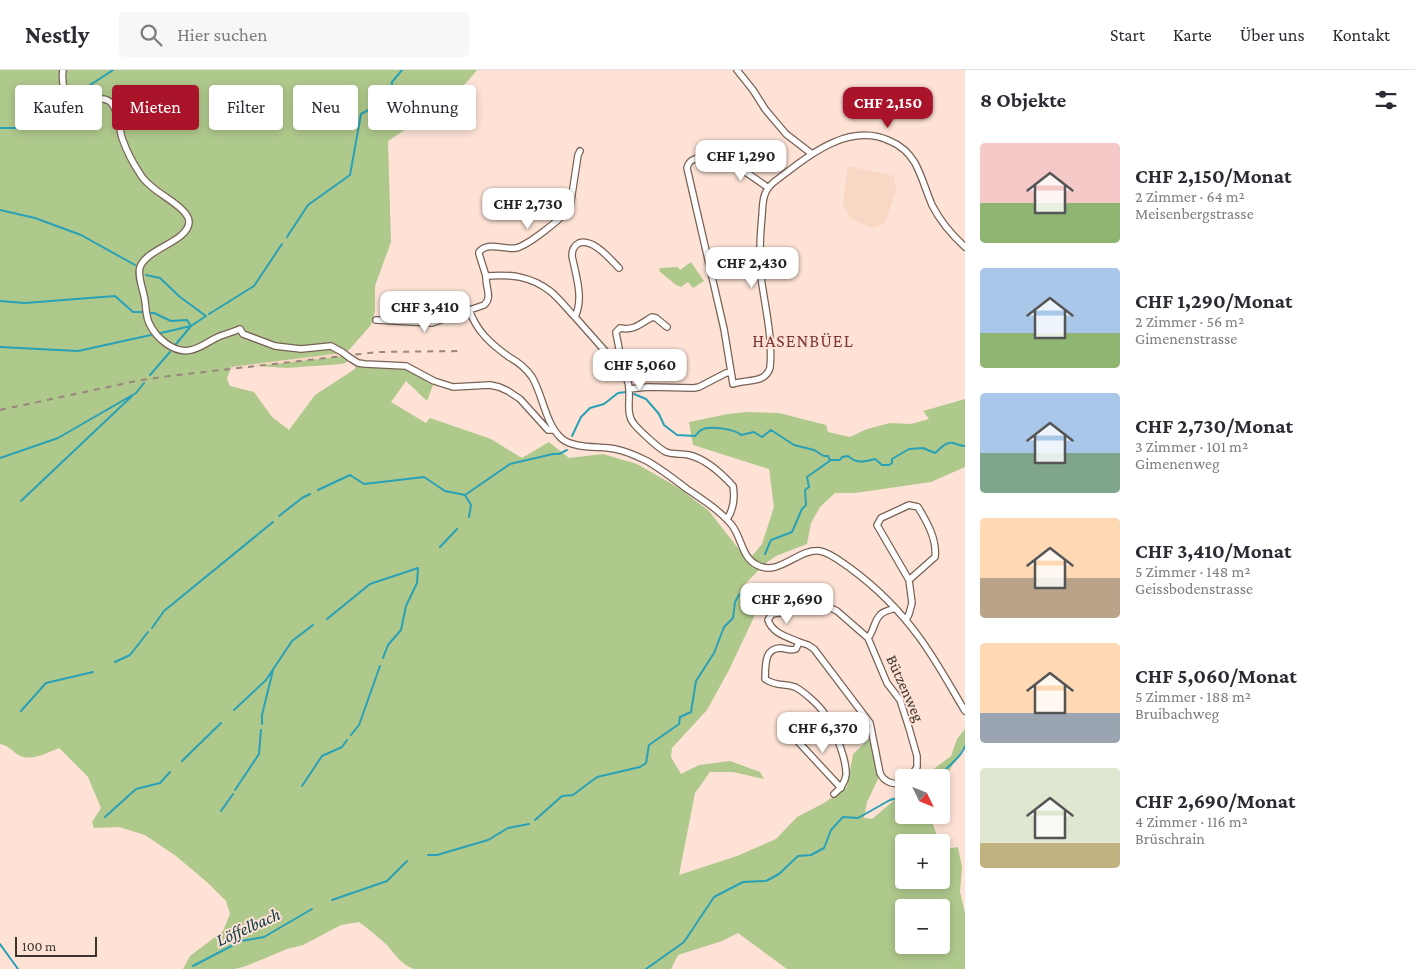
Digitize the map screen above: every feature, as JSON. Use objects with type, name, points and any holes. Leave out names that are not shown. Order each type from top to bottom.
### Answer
[{"type":"street","points":[[63,70],[62,86],[71,104],[81,106],[101,99],[107,100],[112,104],[116,112],[122,138],[134,166],[152,187],[188,217],[189,224],[187,230],[181,236],[151,255],[140,267],[139,274],[150,324],[156,334],[168,345],[176,350],[192,350],[219,336],[240,329],[243,334],[275,346],[301,349],[331,346],[358,363],[406,366],[434,381],[453,387],[499,386],[520,400],[548,430],[554,430]]},
{"type":"street","points":[[737,70],[786,134],[812,154]]},
{"type":"street","points":[[767,187],[737,166],[725,161],[713,158],[693,159],[688,163],[687,168],[724,329],[733,384],[763,378],[768,374],[770,368],[768,320],[760,258],[760,231],[764,194],[767,187],[812,154],[833,142],[849,137],[867,135],[881,137],[897,144],[909,154],[916,164],[932,205],[943,223],[965,247]]},
{"type":"street","points":[[376,320],[432,323],[484,305],[489,297],[486,276],[479,252],[482,248],[489,246],[513,248],[524,246],[549,227],[569,208],[580,150]]},
{"type":"street","points":[[575,317],[579,299],[572,250],[576,245],[585,242],[592,245],[602,251],[620,268]]},
{"type":"street","points":[[486,276],[522,277],[552,292],[616,362],[626,376],[630,389],[630,418],[634,424],[662,450],[673,454],[689,455],[703,461],[720,473],[733,486],[734,502],[732,512],[727,519]]},
{"type":"street","points":[[469,309],[473,320],[486,339],[523,366],[532,377],[554,430],[567,442],[576,445],[618,449],[659,468],[727,519],[737,532],[746,554],[752,562],[759,566],[771,568],[812,551],[824,552],[833,557],[863,579],[906,620],[927,649],[965,711]]},
{"type":"street","points":[[616,362],[619,357],[616,332],[620,328],[628,330],[634,328],[652,317],[667,327]]},
{"type":"street","points":[[630,389],[648,387],[694,388],[731,372]]},
{"type":"street","points":[[906,620],[910,614],[912,603],[909,580],[878,525],[881,518],[909,505],[918,507],[928,525],[936,547],[935,557],[909,580]]},
{"type":"street","points":[[895,608],[879,615],[868,638],[837,611],[827,606],[772,614],[768,620],[770,627],[777,632],[808,645],[814,650],[870,723],[882,778],[889,783],[895,784]]},
{"type":"street","name":"Bützenweg","points":[[868,638],[887,683],[900,700],[917,756],[916,769]]},
{"type":"street","points":[[799,642],[796,649],[792,651],[782,648],[769,652],[766,658],[765,679],[773,684],[794,687],[824,712],[835,734],[844,761],[846,775],[841,788],[834,794]]},
{"type":"street","points":[[791,734],[841,788]]},
{"type":"shaded area","points":[[848,166],[894,176],[896,191],[885,222],[875,228],[853,220],[843,204]]},
{"type":"shaded area","points":[[341,353],[345,356],[230,370],[231,366]]},
{"type":"green space","points":[[0,70],[477,70],[464,85],[368,85],[368,130],[404,130],[388,141],[391,242],[375,286],[375,311],[371,325],[348,351],[326,343],[305,348],[266,344],[306,350],[330,349],[341,353],[231,367],[227,379],[230,386],[254,392],[272,417],[289,430],[315,395],[355,369],[356,365],[405,369],[433,385],[427,401],[406,381],[391,402],[426,423],[430,418],[491,439],[522,458],[549,442],[569,458],[603,454],[637,464],[679,488],[709,511],[748,561],[762,544],[774,507],[769,469],[693,445],[689,422],[746,412],[779,413],[826,425],[828,432],[850,437],[867,429],[890,423],[911,424],[929,419],[923,411],[965,399],[965,467],[931,482],[855,493],[835,493],[820,507],[811,523],[807,544],[776,556],[766,563],[743,586],[754,617],[729,670],[707,710],[672,748],[671,757],[681,774],[699,765],[730,761],[760,772],[764,779],[733,772],[710,772],[695,793],[679,875],[737,856],[776,839],[797,817],[824,803],[847,787],[853,754],[870,738],[877,750],[879,777],[867,802],[864,818],[872,819],[895,800],[895,824],[933,824],[936,834],[895,834],[895,889],[950,889],[950,848],[958,847],[962,867],[960,892],[965,913],[965,969],[787,969],[738,933],[722,941],[678,955],[671,969],[414,969],[402,962],[387,945],[359,922],[341,925],[303,945],[287,949],[235,969],[183,969],[190,956],[223,931],[230,914],[226,901],[176,856],[145,835],[119,827],[94,828],[92,822],[101,808],[88,777],[59,748],[27,758],[22,757],[0,744]]},
{"type":"green space","points":[[691,262],[704,281],[693,288],[688,282],[681,287],[676,285],[659,271],[660,268],[678,267],[680,270]]},
{"type":"green space","points":[[345,356],[348,360],[346,363],[341,364],[287,368],[257,366]]},
{"type":"green space","points":[[965,729],[965,745],[950,769],[934,769],[951,756],[957,739]]},
{"type":"waterway","points":[[0,128],[16,128],[34,122],[113,70]]},
{"type":"waterway","points":[[287,237],[308,205],[350,175],[361,114],[391,98],[392,82],[402,70]]},
{"type":"waterway","points":[[0,210],[35,218],[81,235],[135,265]]},
{"type":"waterway","points":[[209,314],[254,286],[282,244]]},
{"type":"waterway","points":[[146,275],[160,278],[180,297],[206,316],[191,326],[176,344]]},
{"type":"waterway","points":[[0,301],[25,303],[115,296],[133,312],[144,312]]},
{"type":"waterway","points":[[149,313],[154,313],[171,321],[187,320],[191,326],[161,333]]},
{"type":"waterway","points":[[0,347],[78,351],[151,335]]},
{"type":"waterway","points":[[150,375],[170,352]]},
{"type":"waterway","points":[[0,458],[58,438],[136,393],[144,383]]},
{"type":"waterway","points":[[572,436],[581,417],[590,408],[604,404],[618,393],[626,392]]},
{"type":"waterway","points":[[634,394],[646,399],[659,414],[664,425],[677,435],[695,436],[701,430],[722,428],[741,435],[754,432],[762,437],[771,430],[794,445],[814,450],[824,456],[828,456],[830,460]]},
{"type":"waterway","points":[[21,501],[132,396]]},
{"type":"waterway","points":[[765,554],[771,540],[792,532],[802,509],[806,505],[805,490],[809,487],[807,477],[831,460],[840,460],[842,457],[848,456],[858,461],[875,459],[882,465],[889,465],[892,463],[892,459],[909,449],[923,448],[935,453],[948,443],[965,446]]},
{"type":"waterway","points":[[469,517],[471,505],[465,495],[510,464],[559,454],[567,450]]},
{"type":"waterway","points":[[318,490],[350,475],[364,484],[424,477],[445,491],[465,495]]},
{"type":"waterway","points":[[279,516],[310,494]]},
{"type":"waterway","points":[[152,628],[164,611],[273,522]]},
{"type":"waterway","points":[[440,547],[457,529]]},
{"type":"waterway","points":[[327,619],[370,584],[418,568],[417,583],[406,606],[401,630],[388,645],[383,658]]},
{"type":"waterway","name":"Löffelbach","points":[[535,820],[562,796],[573,795],[597,777],[640,767],[646,763],[649,745],[679,724],[680,717],[691,712],[696,681],[714,653],[724,627],[733,618],[735,602],[739,595],[743,593]]},
{"type":"waterway","points":[[234,710],[266,680],[292,641],[313,625]]},
{"type":"waterway","points":[[115,662],[130,655],[148,632]]},
{"type":"waterway","points":[[351,735],[359,725],[380,666]]},
{"type":"waterway","points":[[262,724],[262,715],[273,670]]},
{"type":"waterway","points":[[21,711],[46,683],[93,672]]},
{"type":"waterway","points":[[182,761],[221,723]]},
{"type":"waterway","points":[[235,790],[259,754],[261,730]]},
{"type":"waterway","points":[[302,786],[322,756],[342,747],[347,740]]},
{"type":"waterway","points":[[945,769],[956,759],[965,746]]},
{"type":"waterway","points":[[105,817],[136,789],[160,783],[170,772]]},
{"type":"waterway","points":[[221,811],[233,794]]},
{"type":"waterway","points":[[646,969],[684,942],[714,897],[743,882],[766,881],[779,874],[798,856],[811,855],[824,848],[831,830],[843,817],[858,818],[895,799]]},
{"type":"waterway","name":"Löffelbach","points":[[428,855],[437,855],[488,840],[508,828],[529,824]]},
{"type":"waterway","name":"Löffelbach","points":[[332,900],[387,881],[407,861]]},
{"type":"waterway","name":"Löffelbach","points":[[193,966],[241,941],[264,937],[312,909]]},
{"type":"waterway","points":[[0,944],[18,969]]},
{"type":"railway","points":[[0,410],[136,381],[169,376],[378,352],[463,351]]},
{"type":"district","name":"HASENBÜEL","points":[[803,341]]}]
